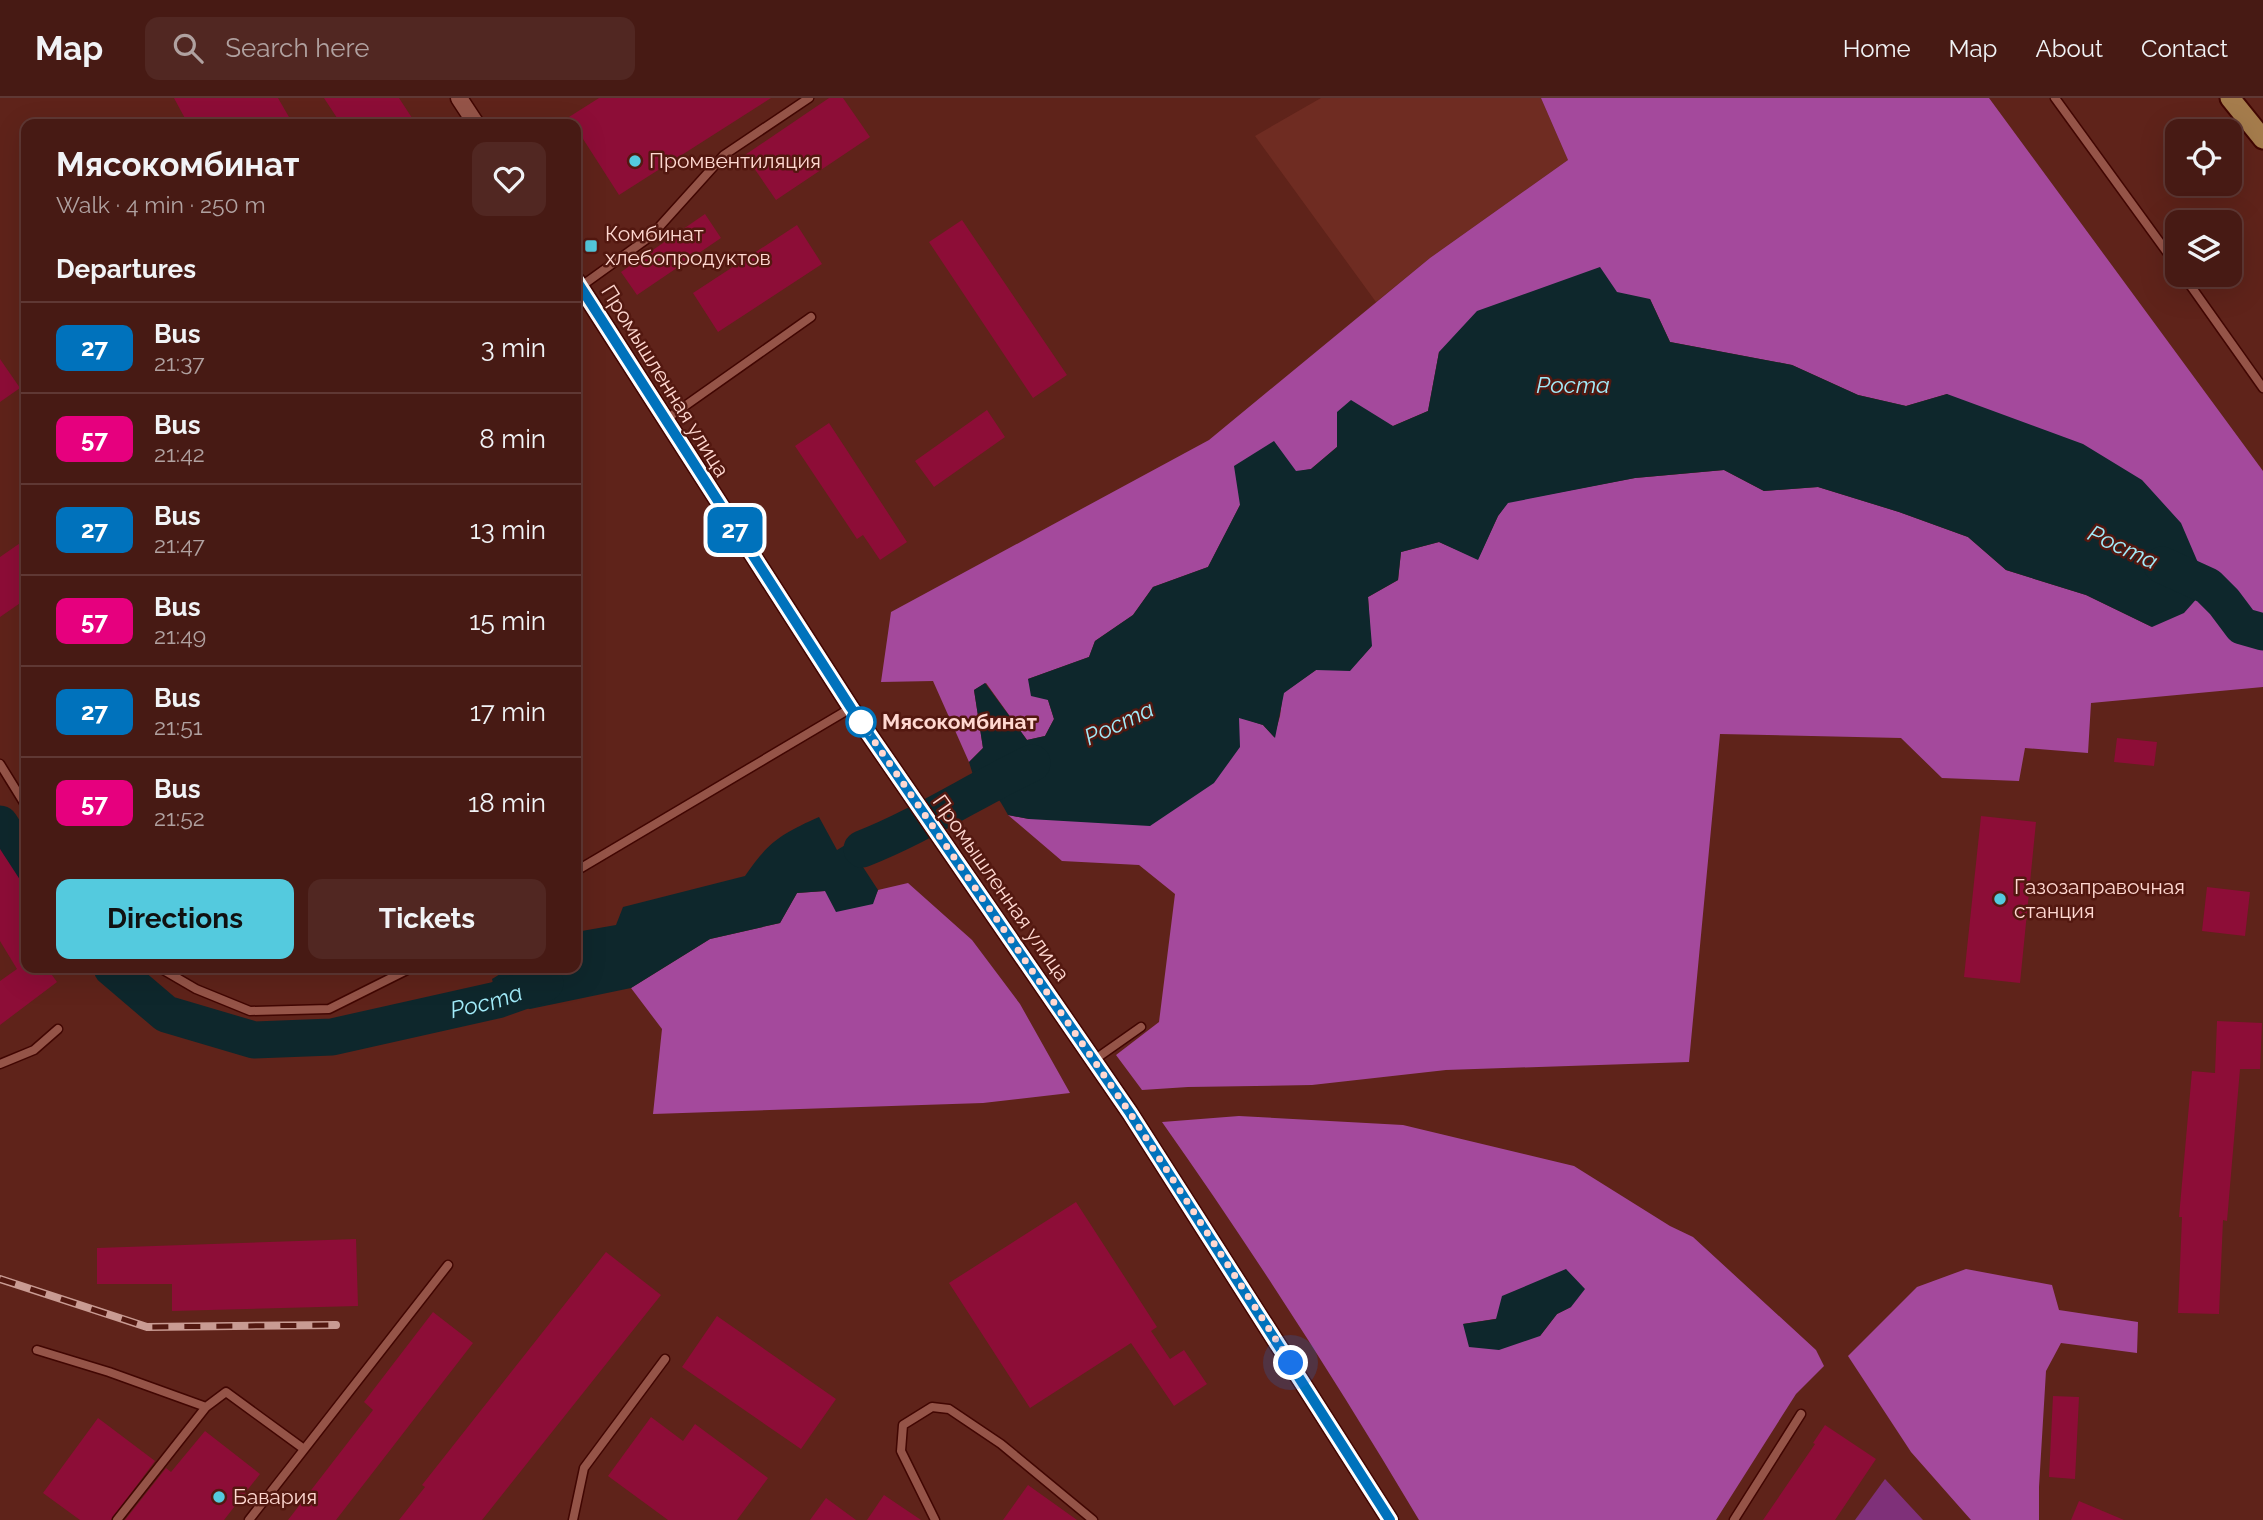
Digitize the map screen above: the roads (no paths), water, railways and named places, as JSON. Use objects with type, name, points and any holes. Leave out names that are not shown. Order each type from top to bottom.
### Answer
[{"type":"main road","points":[[2230,98],[2263,139]]},
{"type":"street","points":[[459,98],[473,119]]},
{"type":"street","name":"Промышленная улица","points":[[581,289],[851,708],[1094,1059],[1390,1520]]},
{"type":"lane","points":[[581,282],[652,236],[724,155],[809,98]]},
{"type":"lane","points":[[2055,98],[2165,249]]},
{"type":"lane","points":[[2191,287],[2263,388]]},
{"type":"lane","points":[[665,421],[811,317]]},
{"type":"lane","points":[[581,869],[851,708]]},
{"type":"lane","points":[[0,764],[21,798]]},
{"type":"lane","points":[[169,973],[196,989],[250,1011],[329,1009],[401,973]]},
{"type":"lane","points":[[1094,1059],[1141,1027]]},
{"type":"lane","points":[[0,1064],[34,1050],[58,1029]]},
{"type":"lane","points":[[249,1520],[448,1265]]},
{"type":"lane","points":[[37,1350],[109,1372],[206,1407]]},
{"type":"lane","points":[[573,1520],[584,1468],[664,1359]]},
{"type":"lane","points":[[117,1520],[206,1407],[226,1392],[304,1449]]},
{"type":"lane","points":[[935,1520],[901,1451],[903,1425],[932,1407],[949,1409],[1001,1444],[1093,1520]]},
{"type":"lane","points":[[1734,1520],[1801,1413]]},
{"type":"water","name":"Роста","points":[[1600,267],[1617,292],[1650,299],[1670,342],[1792,365],[1858,395],[1906,406],[1947,394],[2083,444],[2142,480],[2181,523],[2208,586],[2184,613],[2152,627],[2086,595],[2006,570],[1968,537],[1818,487],[1764,491],[1724,470],[1635,478],[1508,503],[1498,516],[1478,560],[1439,542],[1401,552],[1398,580],[1368,597],[1372,646],[1350,671],[1316,670],[1284,693],[1275,738],[1263,725],[1239,718],[1240,747],[1214,783],[1150,826],[1029,819],[1008,815],[993,792],[973,775],[969,762],[983,748],[974,690],[985,683],[1027,740],[1045,736],[1054,719],[1048,700],[1031,696],[1028,679],[1089,657],[1095,641],[1133,615],[1153,587],[1208,567],[1240,505],[1234,466],[1274,441],[1296,471],[1311,469],[1337,447],[1337,412],[1351,400],[1393,426],[1428,411],[1439,352],[1477,311]]},
{"type":"water","name":"Роста","points":[[819,817],[837,850],[862,835],[905,821],[909,832],[863,867],[878,890],[873,904],[836,912],[825,891],[797,893],[780,923],[710,939],[631,988],[530,1009],[497,1000],[492,979],[502,973],[581,973],[581,931],[616,925],[623,907],[745,876],[769,846],[795,828]]},
{"type":"water","points":[[1566,1269],[1585,1289],[1571,1307],[1557,1314],[1540,1336],[1499,1350],[1469,1347],[1463,1324],[1496,1319],[1502,1296]]},
{"type":"waterway","name":"Роста","points":[[2162,565],[2208,586],[2242,626],[2263,632]]},
{"type":"waterway","name":"Роста","points":[[862,849],[905,830],[1032,763]]},
{"type":"waterway","name":"Роста","points":[[0,824],[21,856]]},
{"type":"waterway","name":"Роста","points":[[118,973],[166,1014],[254,1040],[332,1037],[497,1000],[545,983]]},
{"type":"railway","points":[[0,1279],[147,1327],[336,1325]]},
{"type":"place","name":"Промвентиляция","points":[[635,161]]},
{"type":"place","name":"Комбинат хлебопродуктов","points":[[591,246]]},
{"type":"place","name":"Мясокомбинат","points":[[861,722]]},
{"type":"place","name":"Газозаправочная станция","points":[[2000,899]]},
{"type":"place","name":"Бавария","points":[[219,1497]]}]
